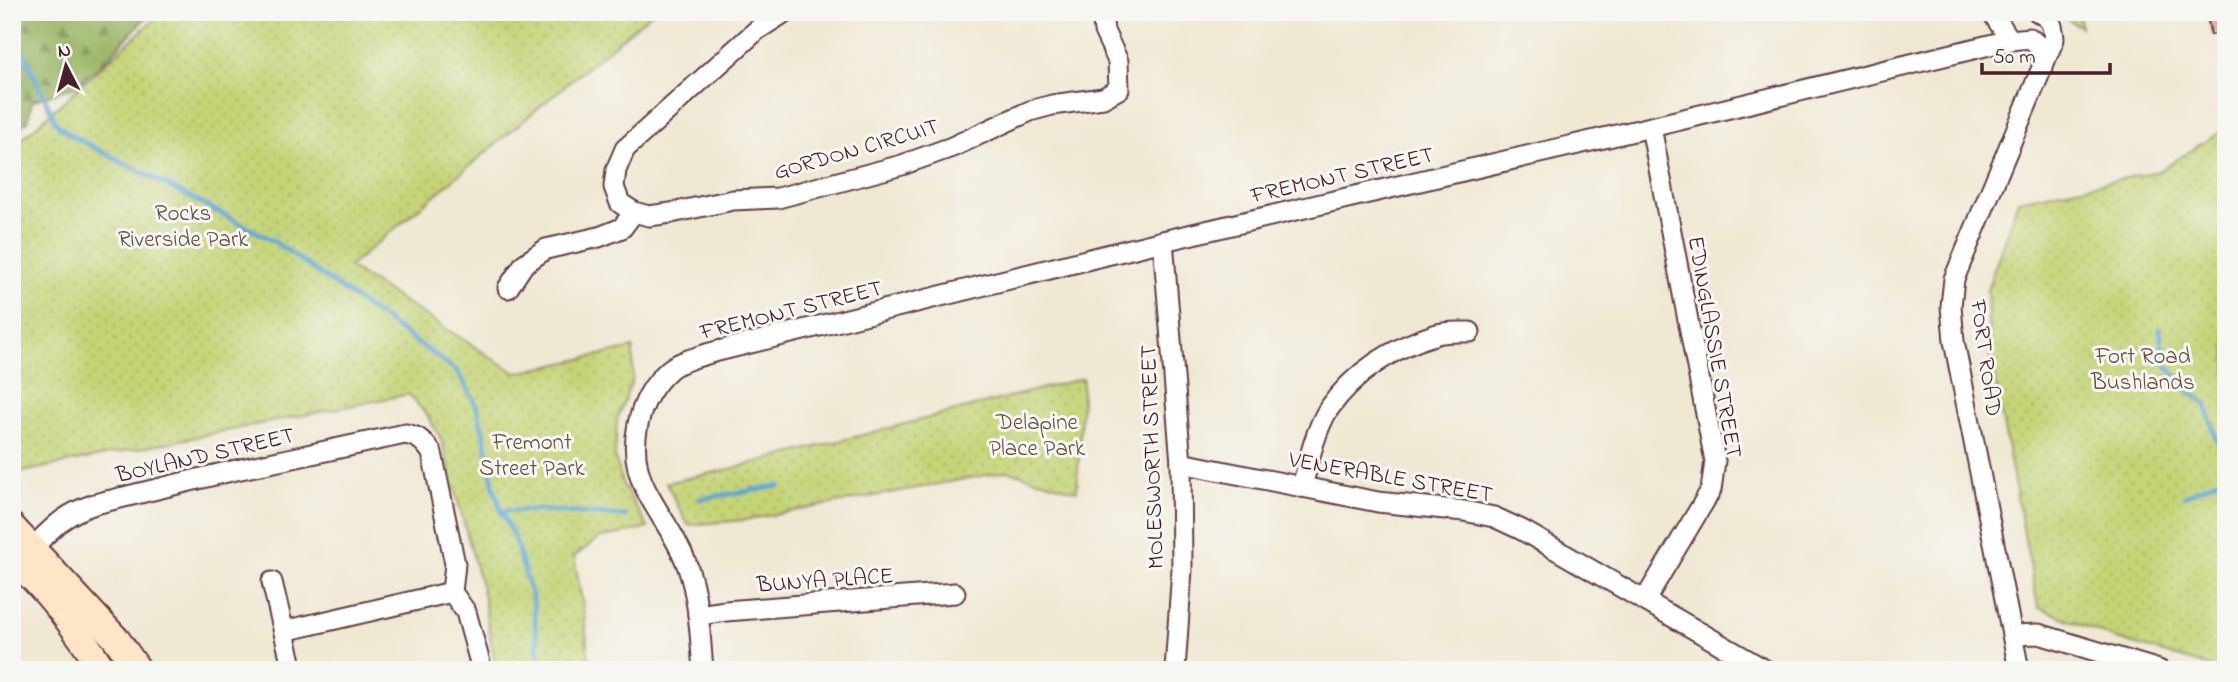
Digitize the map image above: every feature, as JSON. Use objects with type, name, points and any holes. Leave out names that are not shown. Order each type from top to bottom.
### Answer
[{"type":"main road","points":[[12,527],[21,557],[103,670]]},
{"type":"main road","points":[[21,557],[117,640],[138,670]]},
{"type":"street","points":[[508,288],[524,264],[546,249],[599,237],[622,228],[634,212],[620,203],[614,187],[615,170],[625,149],[757,30],[785,12]]},
{"type":"street","name":"GORDON CIRCUIT","points":[[634,212],[649,216],[660,215],[733,200],[778,198],[902,164],[952,147],[1030,111],[1103,98],[1119,89],[1119,73],[1118,61],[1104,32],[1102,12]]},
{"type":"street","points":[[1992,12],[2010,40],[2030,38],[2039,46],[2043,68]]},
{"type":"street","points":[[2038,12],[2046,15],[2053,27],[2054,39],[2043,68]]},
{"type":"street","name":"FREMONT STREET","points":[[698,615],[689,569],[680,544],[645,489],[637,463],[636,435],[639,419],[648,396],[672,367],[710,353],[1163,241],[2010,40]]},
{"type":"street","name":"FORT ROAD","points":[[2019,670],[1954,341],[1951,306],[1954,279],[2043,68]]},
{"type":"street","name":"EDINGLASSIE STREET","points":[[1645,600],[1711,490],[1715,461],[1651,127]]},
{"type":"street","name":"MOLESWORTH STREET","points":[[1163,241],[1181,463],[1182,569],[1175,670]]},
{"type":"street","points":[[1302,487],[1327,411],[1357,376],[1385,355],[1439,333],[1470,332]]},
{"type":"street","name":"BOYLAND STREET","points":[[21,557],[75,510],[227,472],[405,434],[415,435],[432,453],[456,564],[452,592]]},
{"type":"street","name":"VENERABLE STREET","points":[[1181,463],[1378,502],[1464,511],[1494,517],[1522,530],[1765,670]]},
{"type":"street","points":[[272,582],[293,670]]},
{"type":"street","points":[[284,631],[452,592],[466,611],[482,670]]},
{"type":"street","name":"BUNYA PLACE","points":[[698,615],[955,593]]},
{"type":"street","points":[[698,615],[703,670]]},
{"type":"street","points":[[2013,635],[2039,634],[2159,670]]},
{"type":"green space","points":[[12,12],[151,12],[106,60],[77,85],[32,101],[28,121],[12,132]]},
{"type":"green space","name":"Rocks Riverside Park","points":[[162,12],[653,12],[349,267],[516,373],[633,348],[633,378],[617,420],[615,457],[623,485],[648,528],[599,538],[574,557],[590,670],[496,670],[482,589],[441,439],[429,418],[409,394],[12,474],[12,148]]},
{"type":"green space","points":[[2054,12],[2079,12],[2081,27]]},
{"type":"green space","name":"Fort Road Bushlands","points":[[2226,128],[2226,670],[2221,670],[2113,638],[2038,607],[1989,350],[1987,290],[2018,200],[2159,171]]},
{"type":"green space","name":"Delapine Place Park","points":[[1083,378],[1077,491],[1008,471],[745,520],[688,525],[666,483],[734,468]]},
{"type":"building","points":[[2206,12],[2226,12],[2226,31],[2211,35]]},
{"type":"waterway","points":[[12,29],[57,124],[72,136],[272,240],[457,371],[476,404],[493,484],[501,511],[514,537],[533,600],[540,670]]},
{"type":"waterway","points":[[2160,329],[2164,362],[2185,388],[2206,404],[2226,462]]},
{"type":"waterway","points":[[2185,496],[2226,476]]},
{"type":"waterway","points":[[700,499],[779,486]]},
{"type":"waterway","points":[[501,511],[538,510],[625,516]]},
{"type":"park label","name":"Fremont Street Park","points":[[532,454]]}]
